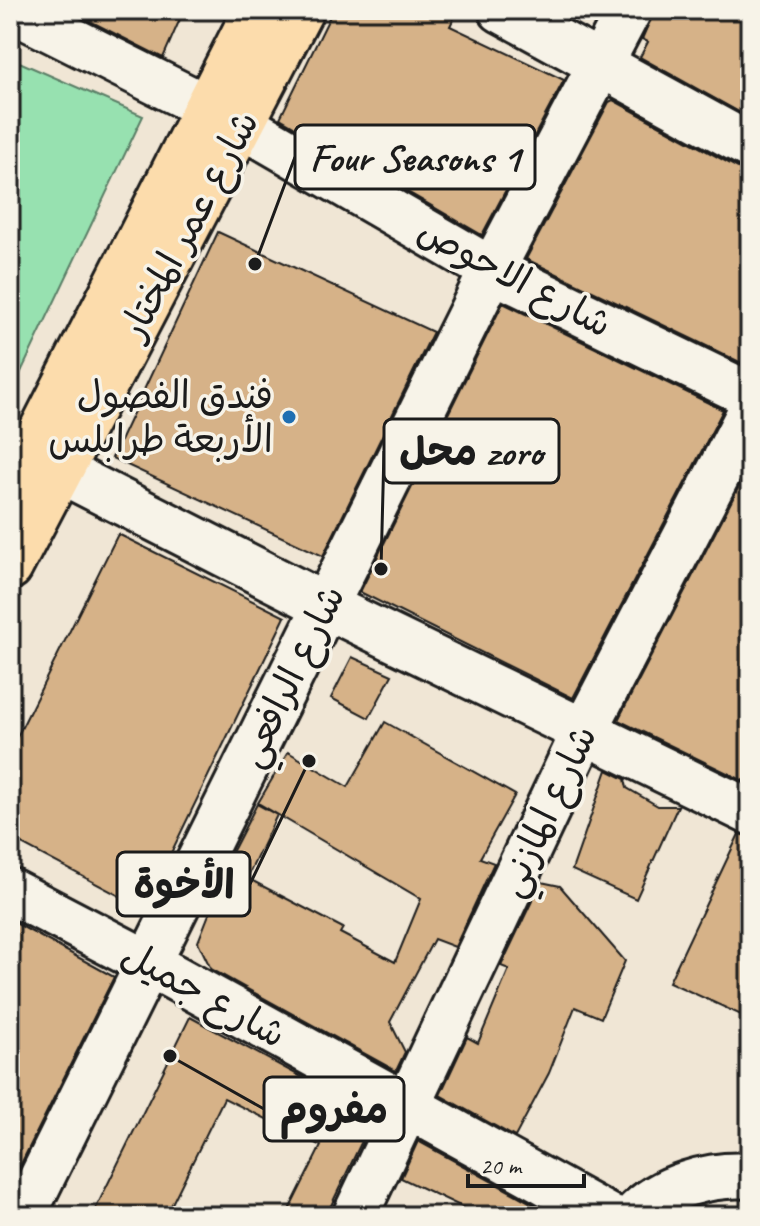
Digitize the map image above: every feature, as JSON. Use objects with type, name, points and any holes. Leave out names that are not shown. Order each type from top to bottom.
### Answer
[{"type":"main road","name":"شارع عمر المختار","points":[[10,567],[59,470],[225,116],[256,10]]},
{"type":"main road","name":"شارع عمر المختار","points":[[10,493],[225,116],[301,10]]},
{"type":"street","name":"شارع الاحوص","points":[[12,10],[225,116],[492,270],[750,395]]},
{"type":"street","points":[[501,10],[750,146]]},
{"type":"street","name":"شارع الرافعي","points":[[23,1216],[492,270],[629,10]]},
{"type":"street","name":"شارع المازني","points":[[355,1216],[584,732],[750,412]]},
{"type":"street","points":[[59,470],[326,606],[750,812]]},
{"type":"street","name":"شارع جميل","points":[[10,891],[148,963],[607,1216]]},
{"type":"street","points":[[658,1208],[715,1178],[750,1176]]},
{"type":"green space","points":[[10,58],[143,116],[10,395]]},
{"type":"building","points":[[68,10],[184,10],[163,58]]},
{"type":"building","points":[[333,10],[458,10],[450,26],[564,80],[482,235],[280,118]]},
{"type":"building","points":[[654,10],[750,10],[750,118],[640,57],[648,42],[642,39]]},
{"type":"building","points":[[613,100],[738,168],[750,171],[748,366],[526,259],[609,102]]},
{"type":"building","points":[[218,232],[433,332],[323,556],[112,458]]},
{"type":"building","points":[[503,303],[723,410],[573,698],[360,592]]},
{"type":"building","points":[[746,473],[750,475],[750,784],[618,720]]},
{"type":"building","points":[[118,534],[285,617],[144,909],[10,838],[10,751]]},
{"type":"building","points":[[352,657],[392,675],[369,718],[331,698]]},
{"type":"building","points":[[385,722],[515,795],[480,858],[494,863],[455,947],[434,939],[390,1022],[405,1052],[396,1071],[211,969],[198,942],[211,909],[205,905],[257,804],[277,815],[247,878],[343,928],[340,933],[395,962],[421,899],[258,803],[288,752],[348,787]]},
{"type":"building","points":[[607,770],[625,779],[627,788],[658,806],[678,806],[636,899],[572,870]]},
{"type":"building","points":[[739,834],[750,837],[750,1019],[669,982]]},
{"type":"building","points":[[541,882],[560,886],[625,961],[601,1018],[575,1007],[549,1073],[515,1137],[440,1095],[467,1037],[478,1043],[509,969],[501,966]]},
{"type":"building","points":[[10,920],[114,977],[10,1186]]},
{"type":"building","points":[[190,1017],[374,1116],[326,1216],[286,1216],[321,1146],[224,1098],[166,1216],[92,1216]]},
{"type":"building","points":[[418,1141],[555,1216],[481,1216],[401,1178]]},
{"type":"place","name":"Four Seasons 1","points":[[255,264]]},
{"type":"place","name":"فندق الفصول الأربعة طرابلس","points":[[289,417]]},
{"type":"place","name":"محل zoro","points":[[381,569]]},
{"type":"place","name":"الأخوة","points":[[309,761]]},
{"type":"place","name":"مفروم","points":[[170,1056]]}]
